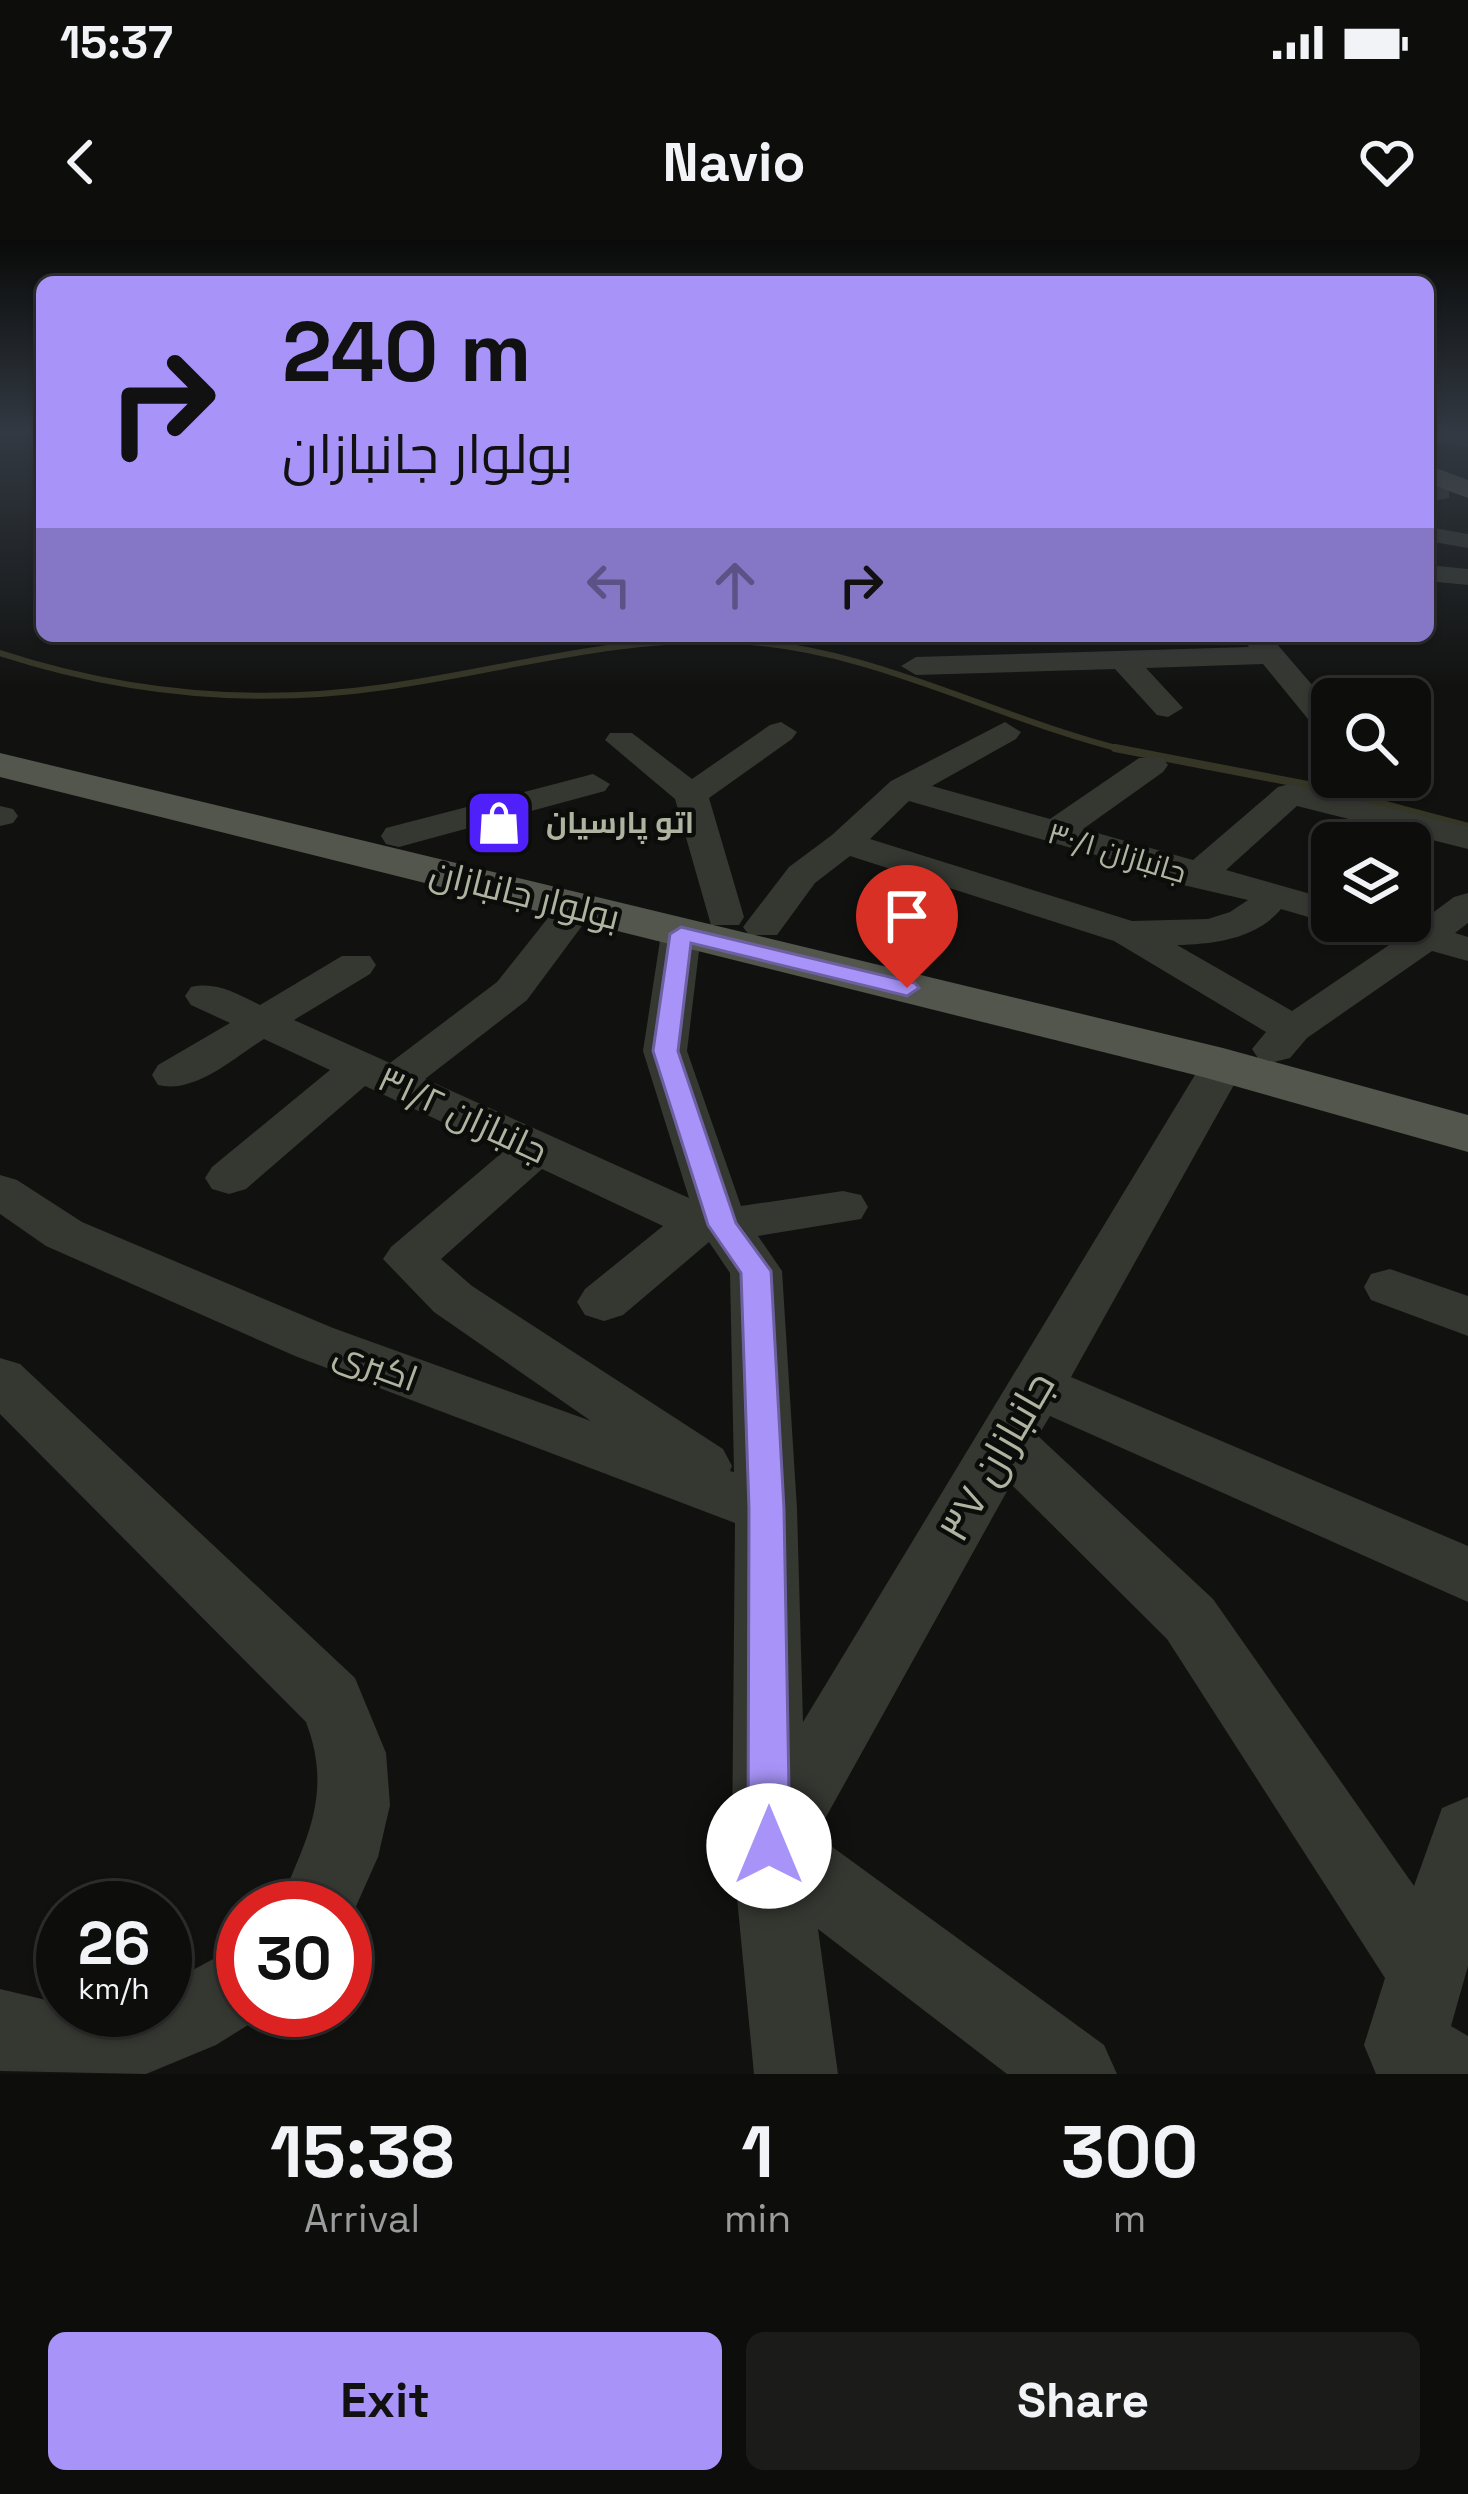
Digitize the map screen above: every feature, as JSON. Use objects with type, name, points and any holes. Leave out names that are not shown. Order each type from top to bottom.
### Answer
[{"type":"main road","name":"بولوار جانبازان","points":[[0,740],[723,926],[1263,1048],[1468,1134]]},
{"type":"main road","name":"بولوار جانبازان","points":[[0,765],[415,848],[577,908],[723,926],[1263,1048],[1468,1101]]},
{"type":"street","points":[[1434,535],[1468,541]]},
{"type":"street","points":[[1434,574],[1468,578]]},
{"type":"street","points":[[916,666],[1263,646],[1311,703]]},
{"type":"street","points":[[1120,657],[1168,708]]},
{"type":"street","points":[[691,795],[781,732]]},
{"type":"street","points":[[796,2074],[769,1846],[766,1509],[756,1271],[711,1224],[665,1051],[723,926],[845,843],[903,788],[1005,732]]},
{"type":"street","points":[[621,740],[691,795],[723,926]]},
{"type":"street","points":[[1053,834],[1151,765]]},
{"type":"street","points":[[415,848],[593,784]]},
{"type":"street","name":"جانبازان ۳۰/۱","points":[[903,788],[1311,907]]},
{"type":"street","points":[[1196,877],[1290,794],[1468,838]]},
{"type":"street","points":[[1405,798],[1468,818]]},
{"type":"street","points":[[845,843],[1128,933],[1215,931],[1260,913],[1270,897]]},
{"type":"street","points":[[1128,933],[1263,1048],[1449,943],[1468,904]]},
{"type":"street","points":[[229,1178],[377,1074],[512,991],[577,908]]},
{"type":"street","points":[[174,1075],[356,965]]},
{"type":"street","name":"جانبازان ۳۱/۲","points":[[206,995],[711,1224]]},
{"type":"street","name":"جانبازان ۳۷","points":[[769,1846],[1021,1413],[1263,1048]]},
{"type":"street","points":[[537,1148],[409,1259],[453,1299],[766,1509]]},
{"type":"street","name":"اکبری","points":[[0,1191],[64,1234],[314,1342],[766,1509]]},
{"type":"street","points":[[604,1302],[711,1224],[843,1207]]},
{"type":"street","points":[[1390,1287],[1468,1318]]},
{"type":"street","points":[[0,1379],[332,1700],[355,1759],[356,1794],[331,1881]]},
{"type":"street","points":[[1021,1413],[1468,1575]]},
{"type":"street","points":[[1021,1413],[1190,1619],[1427,1972]]},
{"type":"street","points":[[1454,2074],[1405,2045],[1468,1833]]},
{"type":"street","points":[[769,1846],[1075,2074]]},
{"type":"street","points":[[0,2030],[54,2045],[95,2044],[178,2023],[216,2000]]},
{"type":"waterway","points":[[0,653],[143,687],[287,695],[385,687],[670,642]]},
{"type":"waterway","points":[[746,642],[787,646],[886,670],[1123,749]]},
{"type":"waterway","points":[[1115,748],[1123,749]]},
{"type":"waterway","points":[[1123,749],[1318,787],[1468,827]]},
{"type":"waterway","points":[[1123,749],[1128,751]]},
{"type":"place","name":"اتو پارسیان","points":[[499,823]]},
{"type":"route","points":[[769,1846],[766,1509],[756,1271],[722,1225],[665,1051],[681,934],[907,988]]}]
